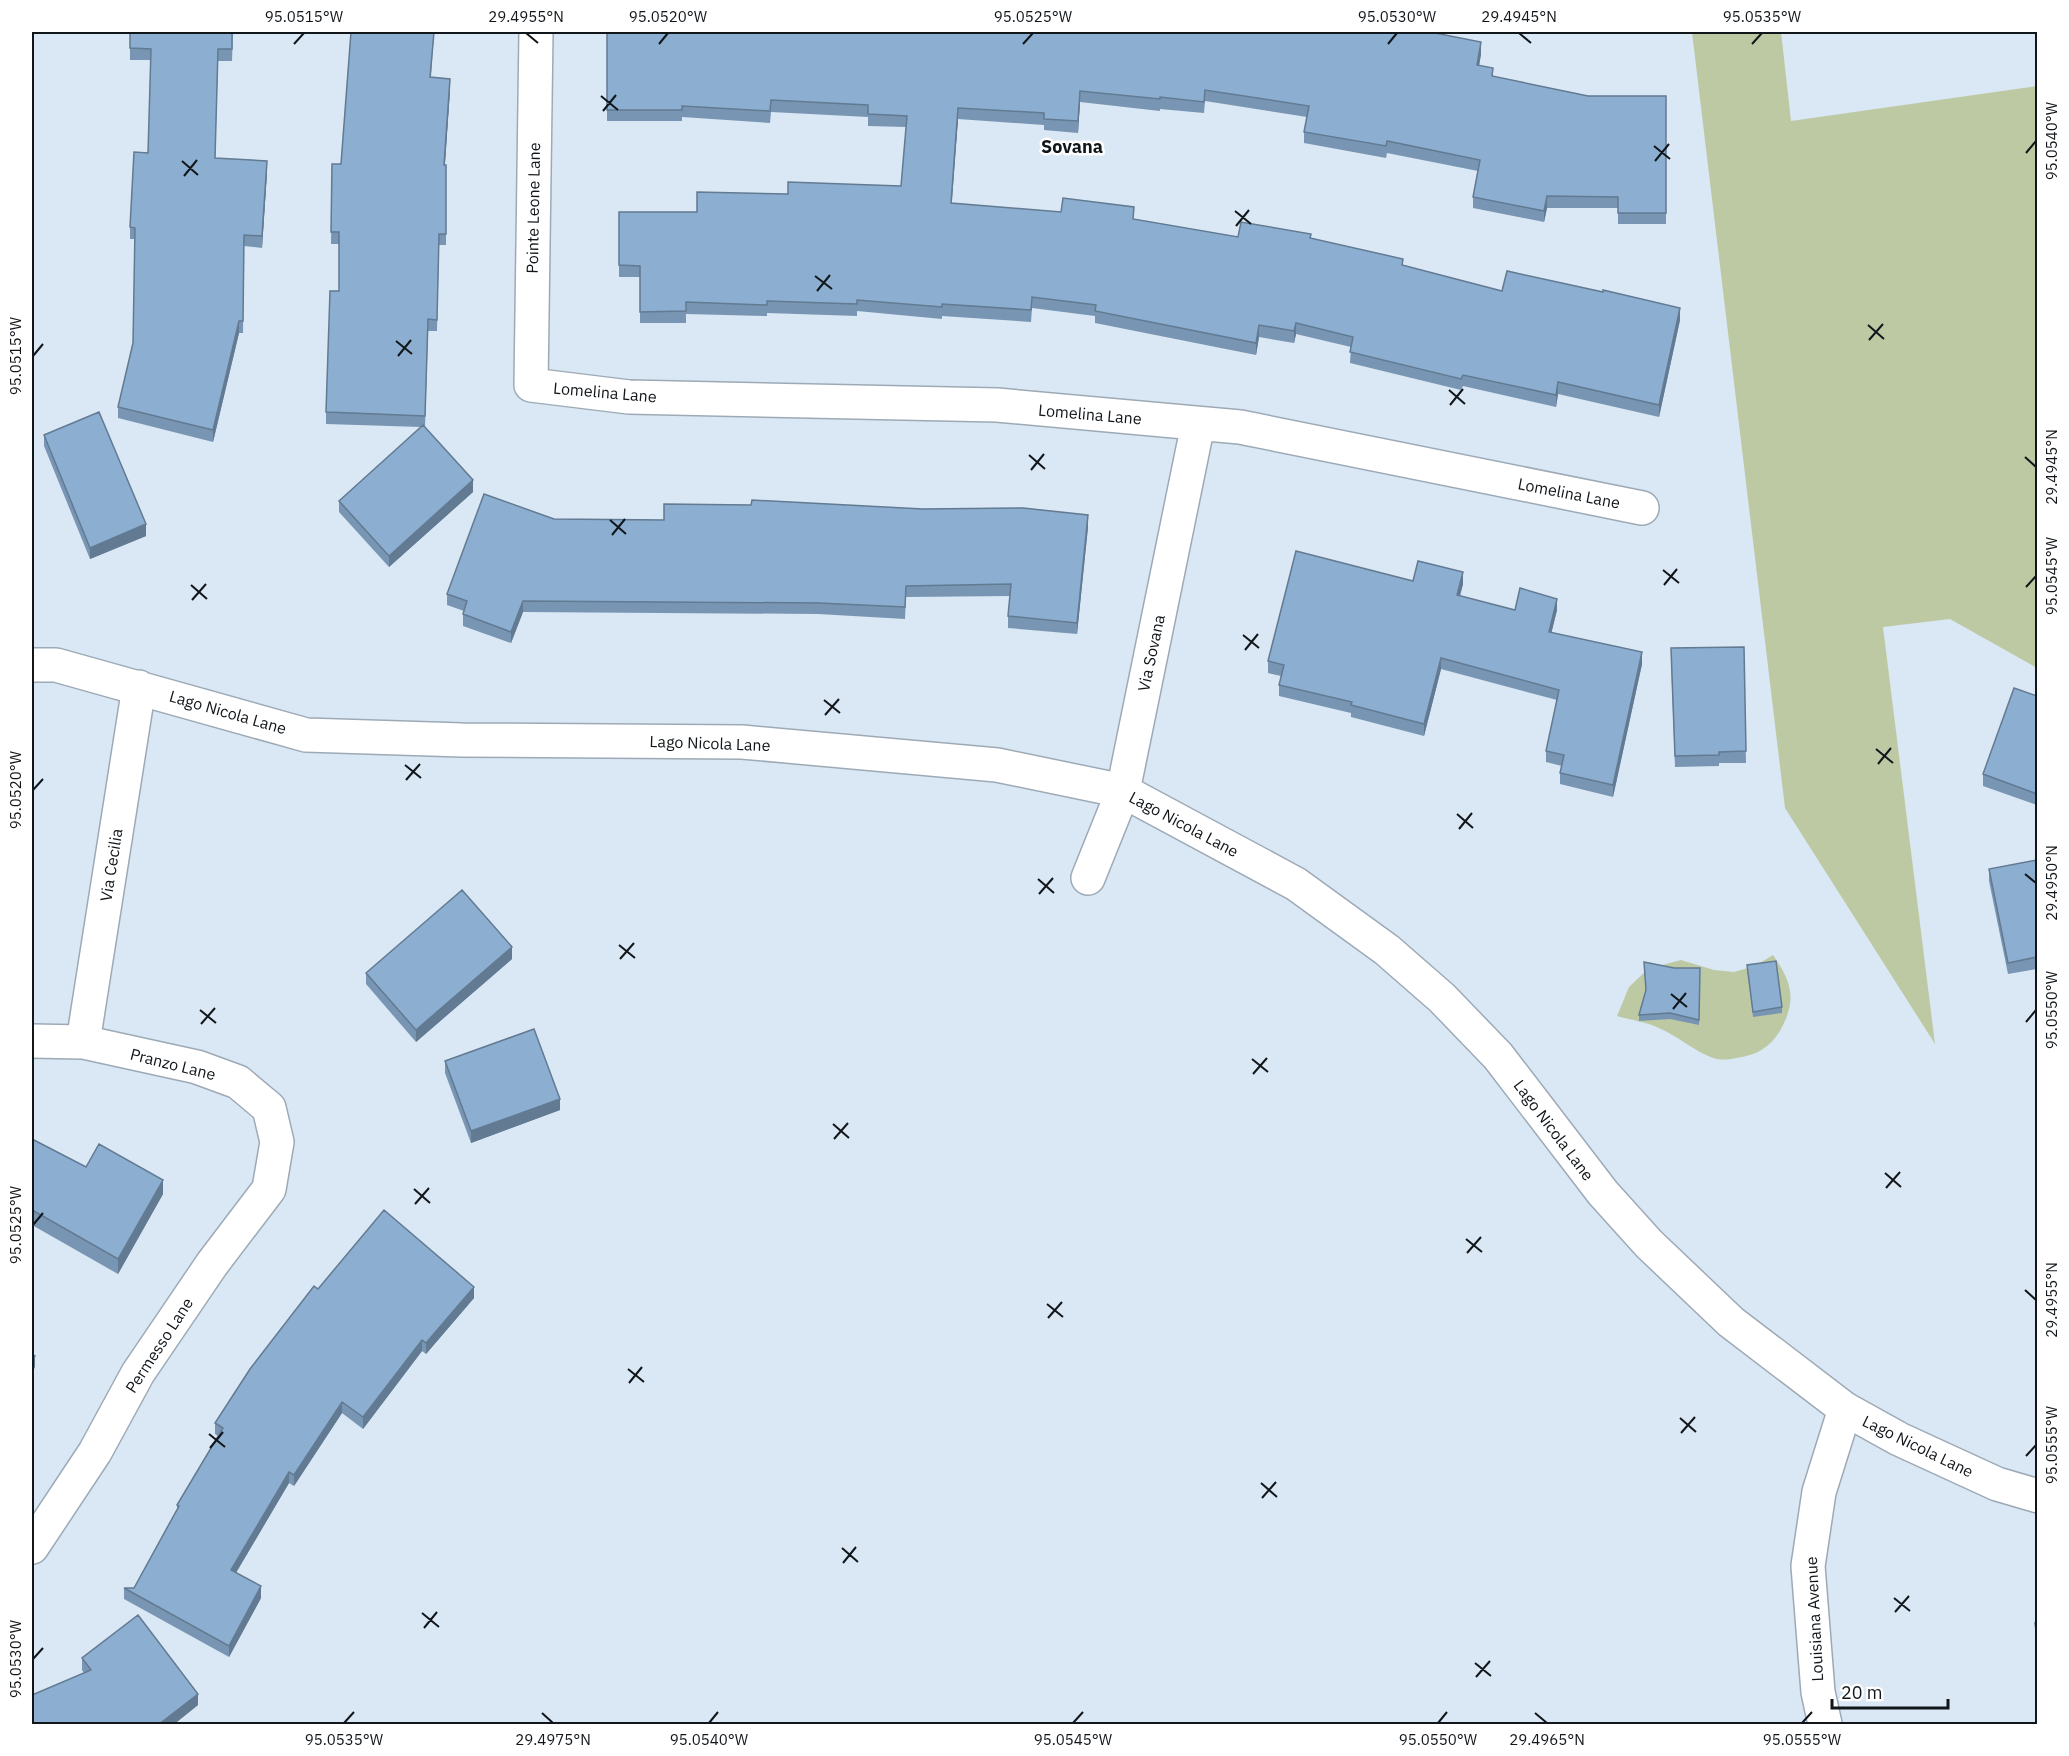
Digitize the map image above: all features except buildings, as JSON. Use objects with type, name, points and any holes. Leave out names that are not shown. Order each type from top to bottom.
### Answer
[{"type":"street","name":"Pointe Leone Lane","points":[[531,385],[536,32]]},
{"type":"street","name":"Lomelina Lane","points":[[531,385],[629,397],[997,405],[1240,427],[1642,508]]},
{"type":"street","name":"Via Sovana","points":[[1088,878],[1123,790],[1198,424]]},
{"type":"street","name":"Lago Nicola Lane","points":[[32,665],[56,665],[306,735],[462,740],[742,742],[997,765],[1123,790],[1296,884],[1387,950],[1442,998],[1498,1056],[1602,1193],[1648,1244],[1731,1322],[1845,1409],[1899,1439],[1997,1484],[2037,1496]]},
{"type":"street","name":"Via Cecilia","points":[[83,1042],[139,687]]},
{"type":"street","name":"Pranzo Lane","points":[[32,1041],[83,1042],[197,1067],[238,1082],[269,1108],[277,1142]]},
{"type":"street","name":"Permesso Lane","points":[[32,1547],[95,1452],[138,1373],[212,1264],[269,1189],[277,1142]]},
{"type":"street","name":"Louisiana Avenue","points":[[1825,1725],[1818,1692],[1808,1566],[1819,1492],[1845,1409]]},
{"type":"green space","points":[[1692,32],[1781,32],[1791,121],[2037,86],[2037,668],[1950,619],[1883,627],[1935,1044],[1785,808]]},
{"type":"green space","points":[[1773,955],[1787,980],[1790,1004],[1784,1023],[1776,1037],[1765,1048],[1752,1054],[1727,1059],[1713,1058],[1656,1027],[1617,1016],[1629,987],[1648,969],[1681,960],[1714,970],[1734,972],[1755,966]]},
{"type":"district","name":"Sovana","points":[[1072,147]]}]
